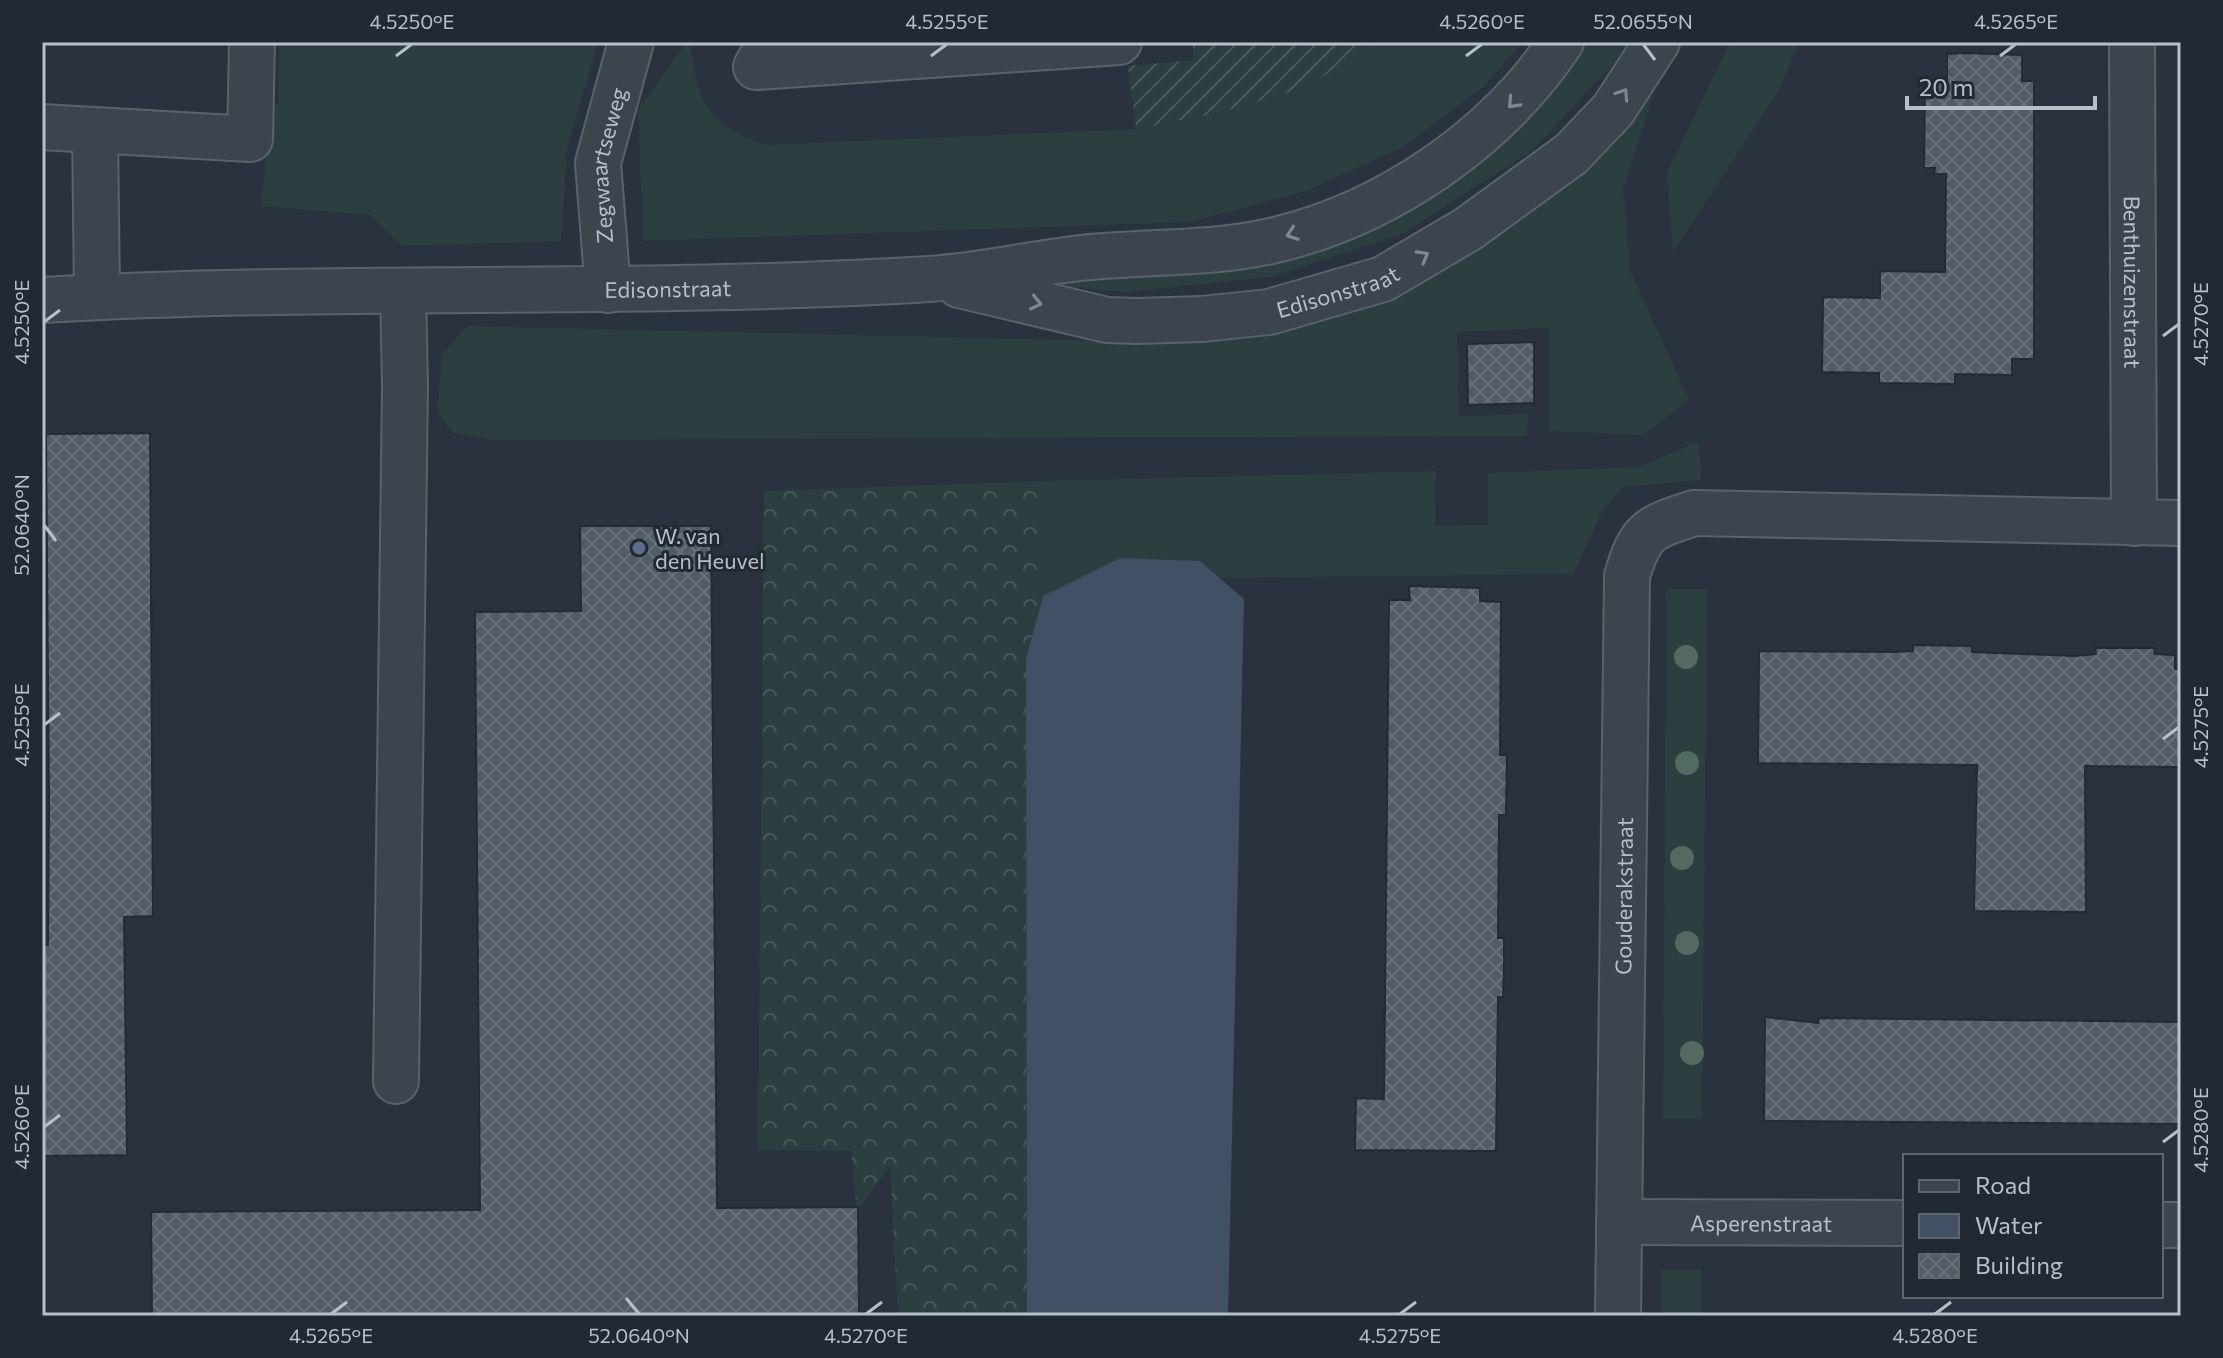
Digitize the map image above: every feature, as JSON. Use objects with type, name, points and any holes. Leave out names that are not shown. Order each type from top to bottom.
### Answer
[{"type":"street","points":[[42,127],[250,139],[252,42]]},
{"type":"street","name":"Zegwaartseweg","points":[[608,290],[598,163],[631,42]]},
{"type":"street","points":[[770,42],[756,67],[1119,42]]},
{"type":"street","name":"Edisonstraat","points":[[42,300],[264,290],[608,290],[933,279],[1082,258],[1271,241],[1334,219],[1409,186],[1489,128],[1516,102],[1561,42]]},
{"type":"street","name":"Edisonstraat","points":[[933,279],[1107,320],[1137,321],[1202,319],[1269,312],[1383,279],[1468,229],[1571,154],[1613,110],[1657,42]]},
{"type":"street","name":"Benthuizenstraat","points":[[2132,42],[2134,523]]},
{"type":"street","points":[[95,130],[97,296]]},
{"type":"street","points":[[396,1081],[403,291]]},
{"type":"street","name":"Gouderakstraat","points":[[1618,1316],[1627,576],[1637,544],[1654,526],[1694,513],[2134,523]]},
{"type":"street","points":[[2134,523],[2181,523]]},
{"type":"street","name":"Asperenstraat","points":[[1619,1222],[1903,1223]]},
{"type":"green space","points":[[279,42],[598,42],[567,148],[561,241],[402,246],[370,215],[261,206],[270,111],[278,103]]},
{"type":"green space","points":[[687,42],[700,91],[712,113],[730,129],[765,145],[1136,129],[1222,112],[1304,88],[1380,42],[1523,42],[1483,87],[1403,147],[1306,191],[1190,222],[643,241],[638,110]]},
{"type":"green space","points":[[1193,42],[1380,42],[1304,88],[1222,112],[1136,129],[1128,66],[1193,60]]},
{"type":"green space","points":[[1581,42],[1628,42],[1613,64],[1533,150],[1402,234],[1272,277],[1126,292],[1021,283],[1266,257]]},
{"type":"green space","points":[[1730,42],[1800,42],[1778,92],[1673,252],[1667,173]]},
{"type":"green space","points":[[1654,94],[1623,188],[1630,270],[1689,400],[1643,435],[1549,431],[1549,328],[1457,332],[1459,416],[1528,414],[1527,436],[495,440],[453,433],[438,413],[441,355],[468,326],[1114,341],[1262,330],[1625,116]]},
{"type":"green space","points":[[1699,441],[1701,480],[1623,487],[1603,510],[1573,574],[1220,578],[1200,561],[1120,558],[1043,596],[1043,481],[1436,471],[1435,526],[1488,525],[1488,473],[1639,467]]},
{"type":"green space","points":[[1043,481],[1043,596],[1026,659],[1027,1316],[898,1316],[890,1167],[857,1211],[851,1151],[758,1150],[764,491]]},
{"type":"green space","points":[[1666,589],[1707,589],[1702,1119],[1663,1119]]},
{"type":"green space","points":[[1661,1270],[1701,1270],[1701,1316],[1661,1316]]},
{"type":"water","points":[[1120,558],[1200,561],[1244,599],[1228,1316],[1027,1316],[1026,659],[1043,596]]},
{"type":"building","points":[[1947,54],[2022,55],[2022,81],[2034,81],[2034,359],[2012,359],[2012,375],[1955,374],[1955,384],[1879,383],[1879,373],[1822,372],[1823,297],[1880,298],[1880,271],[1945,272],[1946,174],[1934,174],[1935,168],[1924,168],[1925,86],[1947,80]]},
{"type":"building","points":[[1534,342],[1534,403],[1468,405],[1467,344]]},
{"type":"building","points":[[150,433],[153,916],[124,917],[127,1155],[42,1156],[42,945],[48,945],[49,804],[46,434]]},
{"type":"building","points":[[580,526],[711,526],[717,1208],[858,1207],[859,1316],[152,1316],[151,1212],[480,1210],[475,612],[581,611]]},
{"type":"building","points":[[1409,586],[1480,588],[1480,601],[1501,602],[1500,755],[1507,755],[1506,815],[1499,815],[1498,938],[1504,938],[1504,968],[1503,997],[1498,997],[1496,1151],[1355,1150],[1356,1098],[1384,1099],[1389,600],[1410,600]]},
{"type":"building","points":[[1913,645],[1972,646],[1972,652],[2075,656],[2096,654],[2095,648],[2154,648],[2155,654],[2175,655],[2175,669],[2181,669],[2181,767],[2085,766],[2086,912],[1974,911],[1977,765],[1758,763],[1759,651],[1893,652],[1913,651]]},
{"type":"building","points":[[1765,1017],[1818,1023],[1819,1018],[2181,1022],[2181,1124],[1764,1121]]},
{"type":"place","name":"W. van den Heuvel","points":[[639,548]]}]
